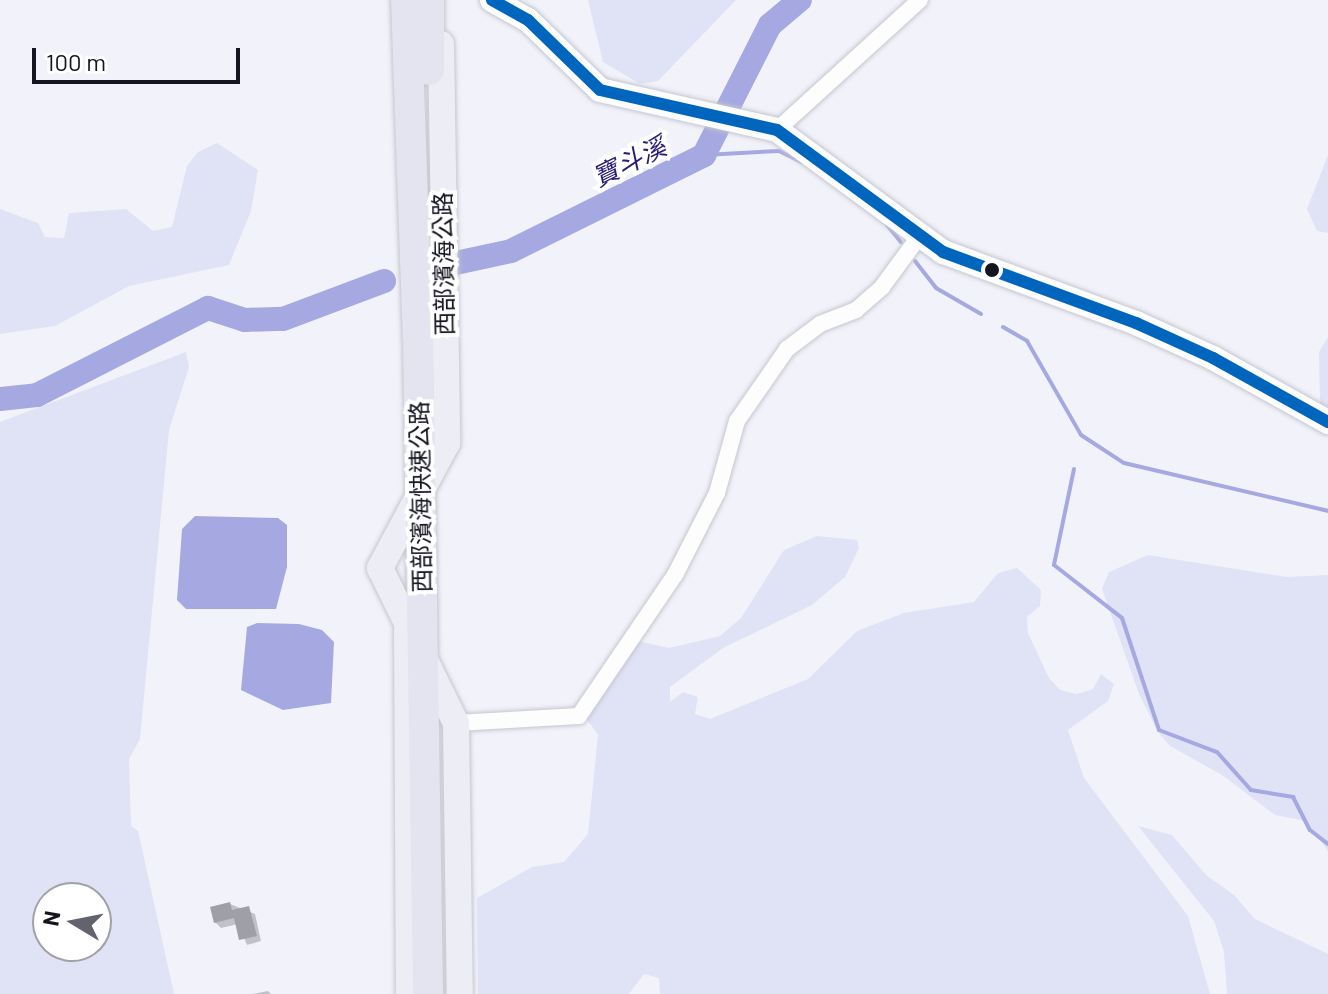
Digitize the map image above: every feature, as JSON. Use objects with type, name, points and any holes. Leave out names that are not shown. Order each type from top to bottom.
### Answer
[{"type":"highway","name":"西部濱海快速公路","points":[[406,0],[420,97]]},
{"type":"highway","name":"西部濱海快速公路","points":[[429,0],[420,97],[425,340],[448,994]]},
{"type":"highway","name":"西部濱海快速公路","points":[[425,340],[428,994]]},
{"type":"main road","name":"西部濱海公路","points":[[393,0],[406,341],[409,994]]},
{"type":"main road","name":"西部濱海公路","points":[[442,0],[447,443],[380,568],[456,723],[460,994]]},
{"type":"street","points":[[492,0],[528,20],[600,90],[774,129],[835,167],[918,238],[943,252],[1136,323],[1213,358],[1328,422]]},
{"type":"street","points":[[774,129],[920,0]]},
{"type":"street","points":[[456,723],[579,716],[675,575],[717,493],[737,421],[787,349],[820,324],[856,310],[882,287],[918,238]]},
{"type":"shaded area","points":[[588,0],[736,0],[658,81],[640,84],[603,62]]},
{"type":"shaded area","points":[[217,143],[258,170],[251,211],[229,265],[129,286],[55,326],[0,334],[0,209],[38,223],[45,237],[64,238],[69,213],[126,209],[153,231],[172,227],[187,166],[198,152]]},
{"type":"shaded area","points":[[1328,155],[1328,233],[1317,231],[1307,209]]},
{"type":"shaded area","points":[[1328,337],[1328,415],[1320,403],[1319,352]]},
{"type":"shaded area","points":[[186,352],[189,367],[169,430],[140,739],[129,759],[131,826],[138,831],[174,994],[0,994],[0,422]]},
{"type":"shaded area","points":[[817,536],[857,540],[859,548],[845,577],[812,605],[723,648],[670,687],[670,702],[683,692],[698,697],[695,714],[710,719],[808,679],[857,631],[904,613],[974,602],[998,573],[1017,568],[1041,590],[1040,606],[1027,617],[1028,633],[1049,678],[1060,690],[1077,694],[1093,689],[1101,674],[1114,684],[1108,701],[1068,730],[1084,778],[1188,916],[1210,994],[660,994],[659,978],[644,974],[629,994],[478,994],[477,898],[532,867],[564,862],[588,834],[598,735],[586,718],[638,641],[669,648],[720,636],[741,618],[784,550]]},
{"type":"shaded area","points":[[1148,555],[1287,577],[1328,575],[1328,851],[1306,821],[1275,815],[1222,775],[1170,746],[1158,732],[1139,694],[1102,589],[1109,572]]},
{"type":"shaded area","points":[[1138,826],[1172,835],[1206,875],[1234,895],[1255,919],[1328,954],[1328,994],[1227,994],[1224,952],[1214,921]]},
{"type":"water","points":[[195,516],[278,518],[287,525],[287,567],[276,609],[186,609],[177,600],[182,529]]},
{"type":"water","points":[[257,623],[299,624],[322,630],[334,642],[331,703],[283,710],[241,690],[247,627]]},
{"type":"building","points":[[230,902],[232,910],[249,906],[257,936],[239,940],[234,918],[214,923],[210,907]]},
{"type":"waterway","name":"寶斗溪","points":[[451,264],[511,251],[704,155],[770,25],[800,0]]},
{"type":"waterway","points":[[704,155],[779,151],[802,162]]},
{"type":"waterway","points":[[887,225],[901,242]]},
{"type":"waterway","points":[[915,261],[936,288],[981,314]]},
{"type":"waterway","name":"寶斗溪","points":[[0,399],[37,395],[208,308],[245,320],[283,319],[384,281]]},
{"type":"waterway","points":[[1003,327],[1027,341],[1081,435],[1124,463],[1328,511]]},
{"type":"waterway","points":[[1074,469],[1054,565],[1122,618],[1159,730],[1217,752],[1251,790],[1293,797],[1310,830],[1328,844]]},
{"type":"transit line","points":[[492,0],[528,20],[600,90],[777,130],[943,252],[1136,323],[1213,358],[1328,422]]}]
